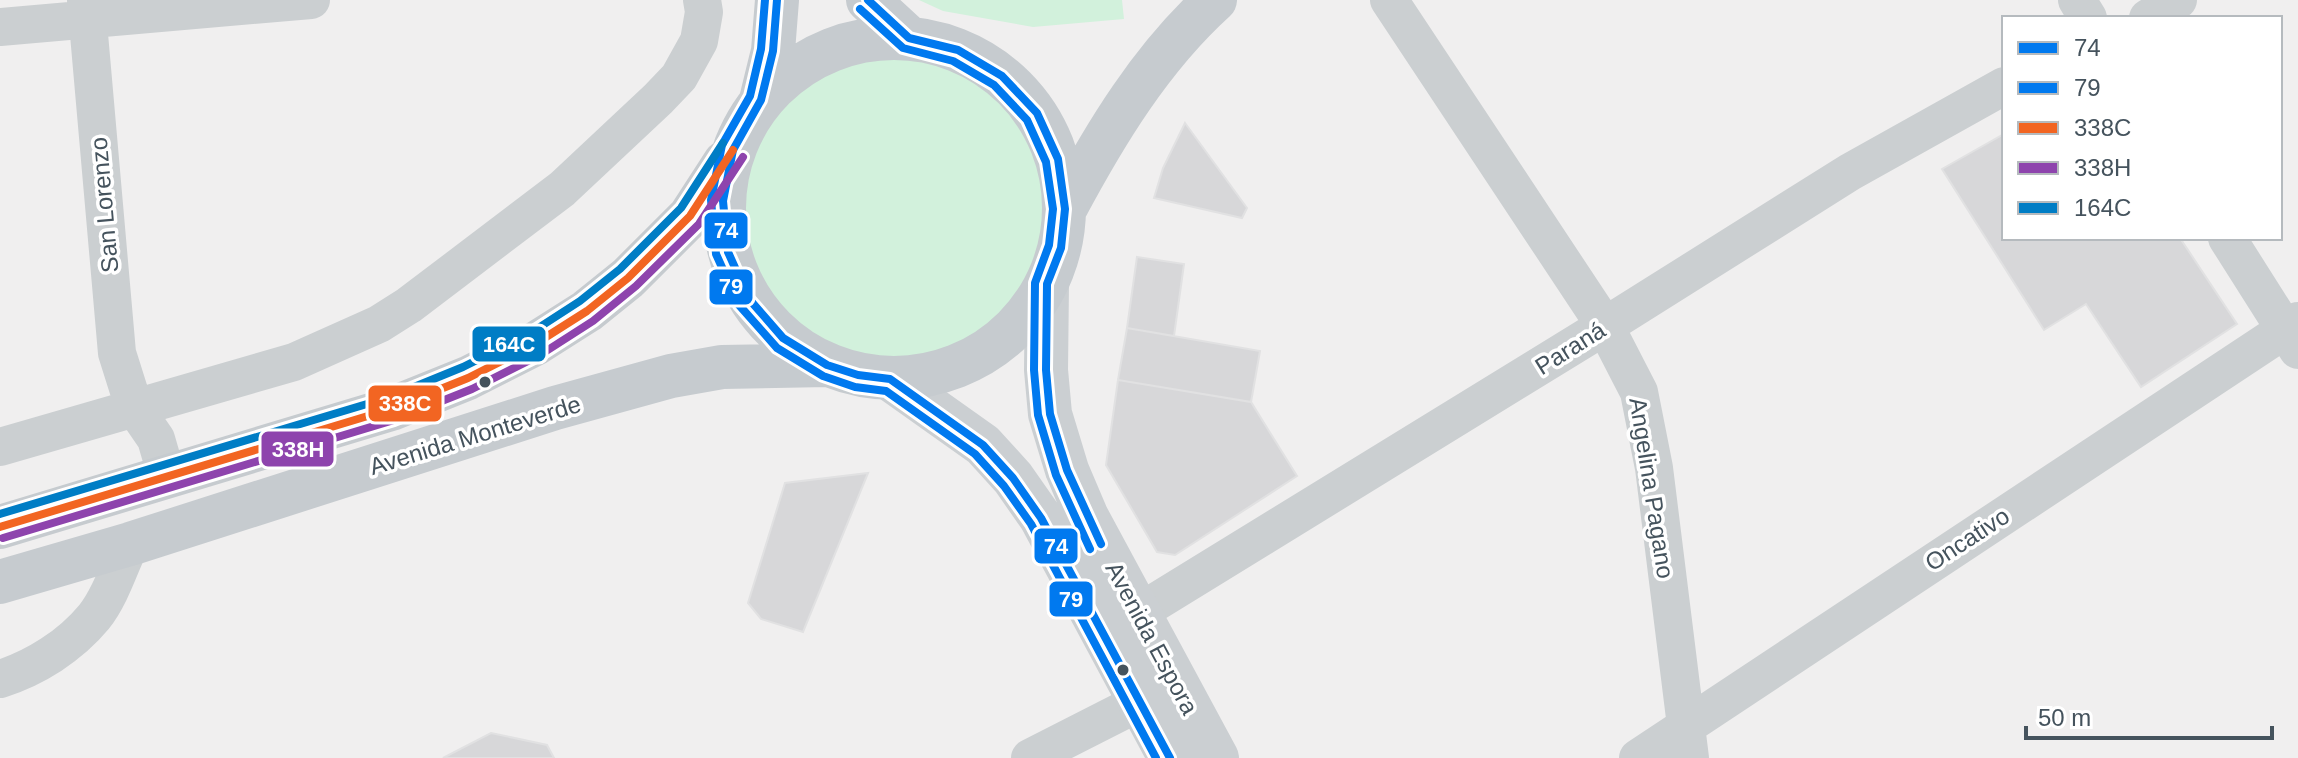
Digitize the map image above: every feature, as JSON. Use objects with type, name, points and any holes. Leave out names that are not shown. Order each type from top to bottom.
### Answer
[{"type":"main road","points":[[761,100],[803,64],[854,42],[909,38],[958,50],[1002,76],[1037,113],[1058,159],[1065,209],[1061,248],[1047,284],[1020,324],[983,354],[938,373],[890,379],[858,375],[827,365],[783,338],[749,299],[728,252],[723,201],[733,150],[761,100],[773,51],[777,0]]},
{"type":"main road","points":[[868,0],[909,38]]},
{"type":"main road","points":[[1065,209],[1098,146],[1153,69],[1186,28],[1215,0]]},
{"type":"main road","name":"Avenida Monteverde","points":[[0,527],[391,409],[468,378],[535,344],[587,311],[628,278],[690,216],[733,150]]},
{"type":"main road","name":"Avenida Espora","points":[[1047,284],[1046,370],[1050,414],[1067,470],[1087,517],[1217,758]]},
{"type":"main road","name":"Avenida Monteverde","points":[[0,582],[130,544],[555,408],[671,376],[722,367],[827,365]]},
{"type":"main road","name":"Avenida Espora","points":[[890,379],[983,445],[1013,478],[1041,518],[1170,758]]},
{"type":"street","points":[[0,27],[87,10],[311,0]]},
{"type":"street","points":[[0,447],[294,362],[379,324],[409,305],[562,189],[658,99],[679,77],[699,41],[704,12],[702,0]]},
{"type":"street","name":"Angelina Pagano","points":[[1389,0],[1605,326],[1639,392],[1654,468],[1687,742]]},
{"type":"street","points":[[2151,16],[2178,0]]},
{"type":"street","name":"San Lorenzo","points":[[87,10],[117,353],[134,407]]},
{"type":"street","name":"Paraná","points":[[1138,613],[1850,172],[2002,87]]},
{"type":"street","points":[[2228,240],[2294,334]]},
{"type":"street","name":"Oncativo","points":[[1638,758],[1687,742],[2294,334]]},
{"type":"street","points":[[134,407],[156,439],[167,477]]},
{"type":"street","points":[[0,679],[51,655],[95,616],[130,544]]},
{"type":"street","points":[[1030,758],[1140,702]]},
{"type":"green space","points":[[919,0],[1122,0],[1124,19],[1033,27],[943,11]]},
{"type":"green space","points":[[896,50],[926,53],[956,62],[983,76],[1006,96],[1026,119],[1040,146],[1049,176],[1052,206],[1049,236],[1040,266],[1026,293],[1006,316],[983,336],[956,350],[926,359],[896,362],[866,359],[836,350],[809,336],[786,316],[766,293],[752,266],[743,236],[740,206],[743,176],[752,146],[766,119],[786,96],[809,76],[836,62],[866,53]]},
{"type":"building","points":[[1185,123],[1247,208],[1242,218],[1154,198],[1163,168]]},
{"type":"building","points":[[2002,135],[2002,240],[2181,240],[2237,324],[2141,387],[2086,304],[2044,330],[1942,169]]},
{"type":"building","points":[[1137,257],[1184,264],[1174,336],[1127,328]]},
{"type":"building","points":[[1127,328],[1260,351],[1251,402],[1118,380]]},
{"type":"building","points":[[1118,380],[1251,402],[1297,476],[1175,555],[1157,552],[1106,465]]},
{"type":"building","points":[[868,473],[803,632],[761,619],[748,603],[785,483]]},
{"type":"building","points":[[491,733],[547,745],[554,758],[443,758]]},
{"type":"transit line","name":"79","points":[[765,0],[761,49],[750,96],[722,145],[711,200],[716,254],[739,305],[777,348],[823,376],[855,387],[886,391],[975,454],[1004,486],[1031,524],[1156,758]]},
{"type":"transit line","name":"74","points":[[777,0],[773,51],[761,100],[733,150],[723,201],[728,252],[749,299],[783,338],[827,365],[858,375],[890,379],[983,445],[1013,478],[1041,518],[1170,758]]},
{"type":"transit line","name":"74","points":[[868,0],[909,38],[958,50],[1002,76],[1037,113],[1058,159],[1065,209],[1061,248],[1047,284],[1046,370],[1050,414],[1067,470],[1101,544]]},
{"type":"transit line","name":"79","points":[[860,9],[903,48],[953,61],[994,85],[1027,120],[1046,162],[1053,209],[1049,245],[1035,283],[1034,370],[1038,415],[1056,475],[1090,549]]},
{"type":"transit line","name":"164C","points":[[0,514],[387,398],[463,367],[529,334],[580,301],[620,269],[681,208],[723,143]]},
{"type":"transit line","name":"338C","points":[[0,527],[391,409],[468,378],[535,344],[587,311],[628,278],[690,216],[733,150]]},
{"type":"transit line","name":"338H","points":[[3,538],[394,420],[472,389],[540,355],[593,321],[636,286],[699,224],[743,157]]}]
